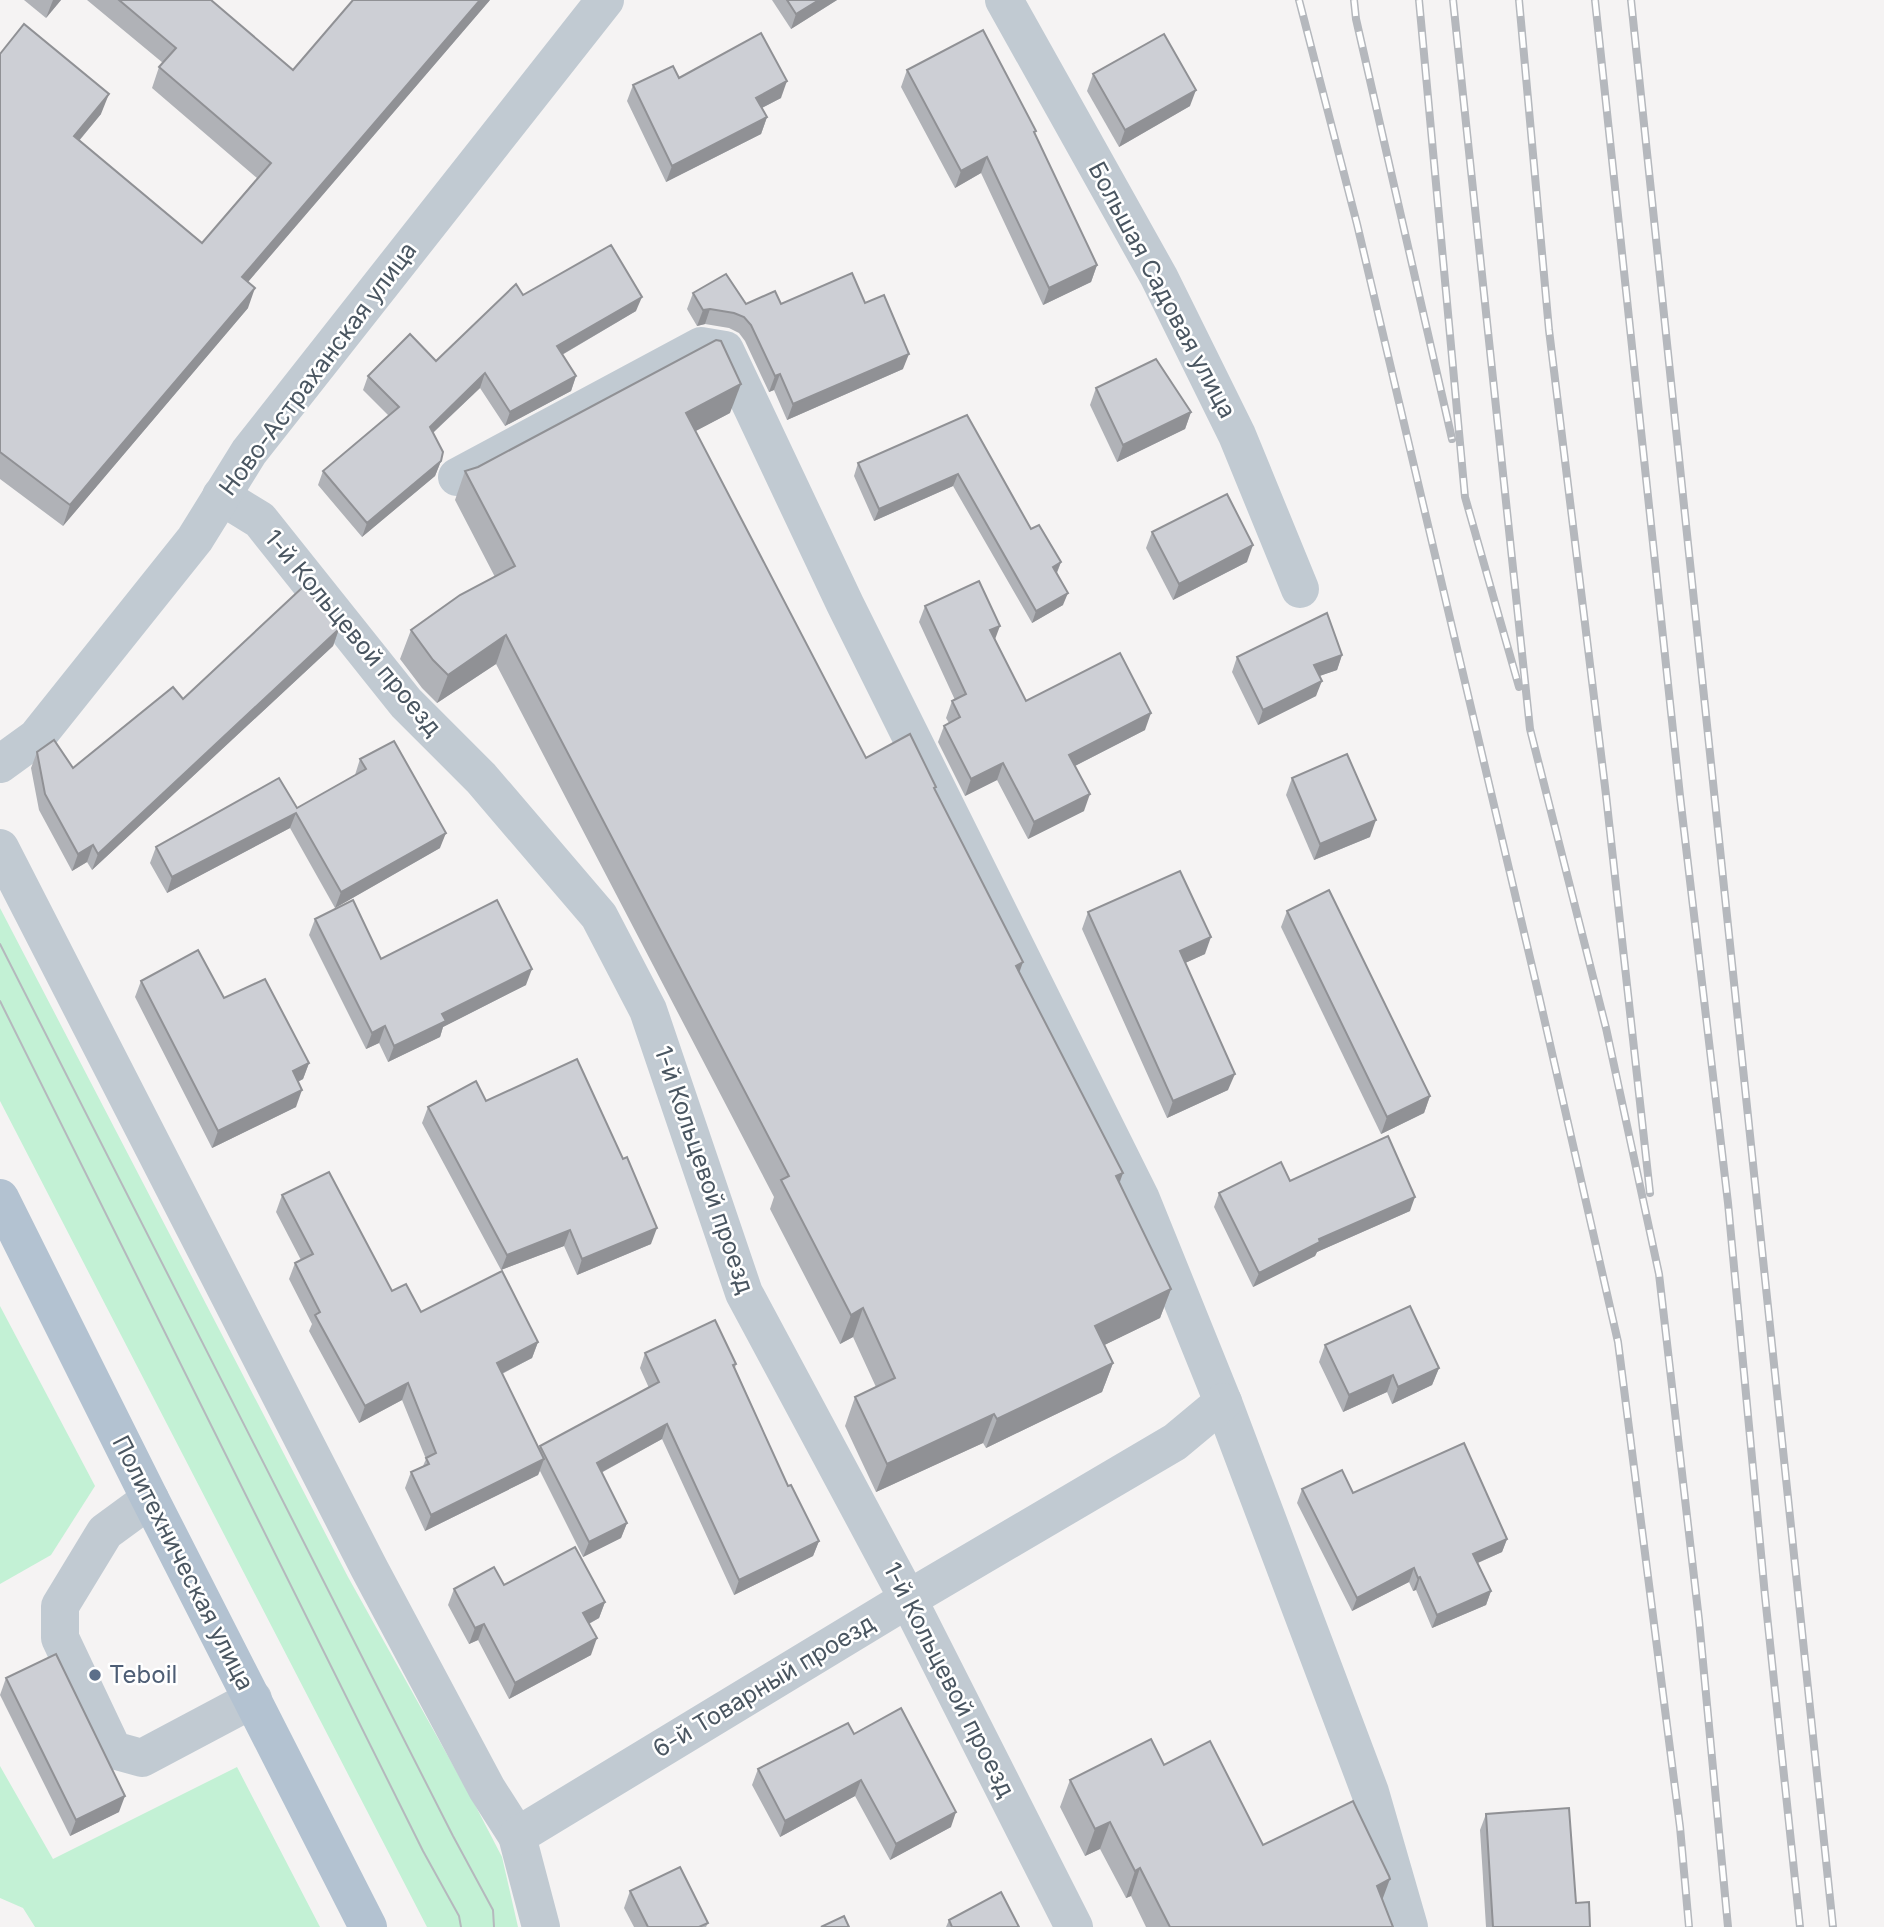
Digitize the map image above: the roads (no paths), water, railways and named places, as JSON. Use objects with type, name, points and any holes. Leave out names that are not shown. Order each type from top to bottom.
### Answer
[{"type":"main road","name":"Политехническая улица","points":[[0,1198],[368,1927]]},
{"type":"street","name":"Ново-Астраханская улица","points":[[0,764],[36,738],[195,539],[249,452],[606,0]]},
{"type":"street","name":"Большая Садовая улица","points":[[1004,0],[1159,277],[1237,435],[1300,589]]},
{"type":"street","points":[[457,477],[701,346],[725,350],[845,604],[1141,1199],[1223,1402],[1370,1792],[1409,1927]]},
{"type":"street","name":"1-й Кольцевой проезд","points":[[221,496],[260,520],[406,703],[481,778],[599,916],[648,1010],[744,1293],[908,1599],[1074,1927]]},
{"type":"street","points":[[0,848],[369,1568],[487,1789],[517,1836],[541,1927]]},
{"type":"street","name":"6-й Товарный проезд","points":[[517,1836],[908,1599],[1175,1442],[1223,1402]]},
{"type":"street","points":[[150,1499],[105,1532],[60,1606],[61,1638],[113,1749],[142,1758],[253,1699]]},
{"type":"tram line","points":[[0,944],[493,1910],[494,1927]]},
{"type":"tram line","points":[[0,1001],[423,1851],[459,1916],[461,1927]]},
{"type":"railway","points":[[1299,0],[1357,224],[1618,1342],[1680,1827],[1689,1927]]},
{"type":"railway","points":[[1354,0],[1356,19],[1452,439]]},
{"type":"railway","points":[[1419,0],[1465,497],[1519,687]]},
{"type":"railway","points":[[1453,0],[1530,729],[1606,1028],[1659,1274],[1699,1620],[1728,1927]]},
{"type":"railway","points":[[1519,0],[1549,330],[1606,795],[1650,1193]]},
{"type":"railway","points":[[1595,0],[1680,796],[1728,1203],[1800,1927]]},
{"type":"railway","points":[[1631,0],[1833,1927]]},
{"type":"place","name":"Teboil","points":[[95,1675]]}]
